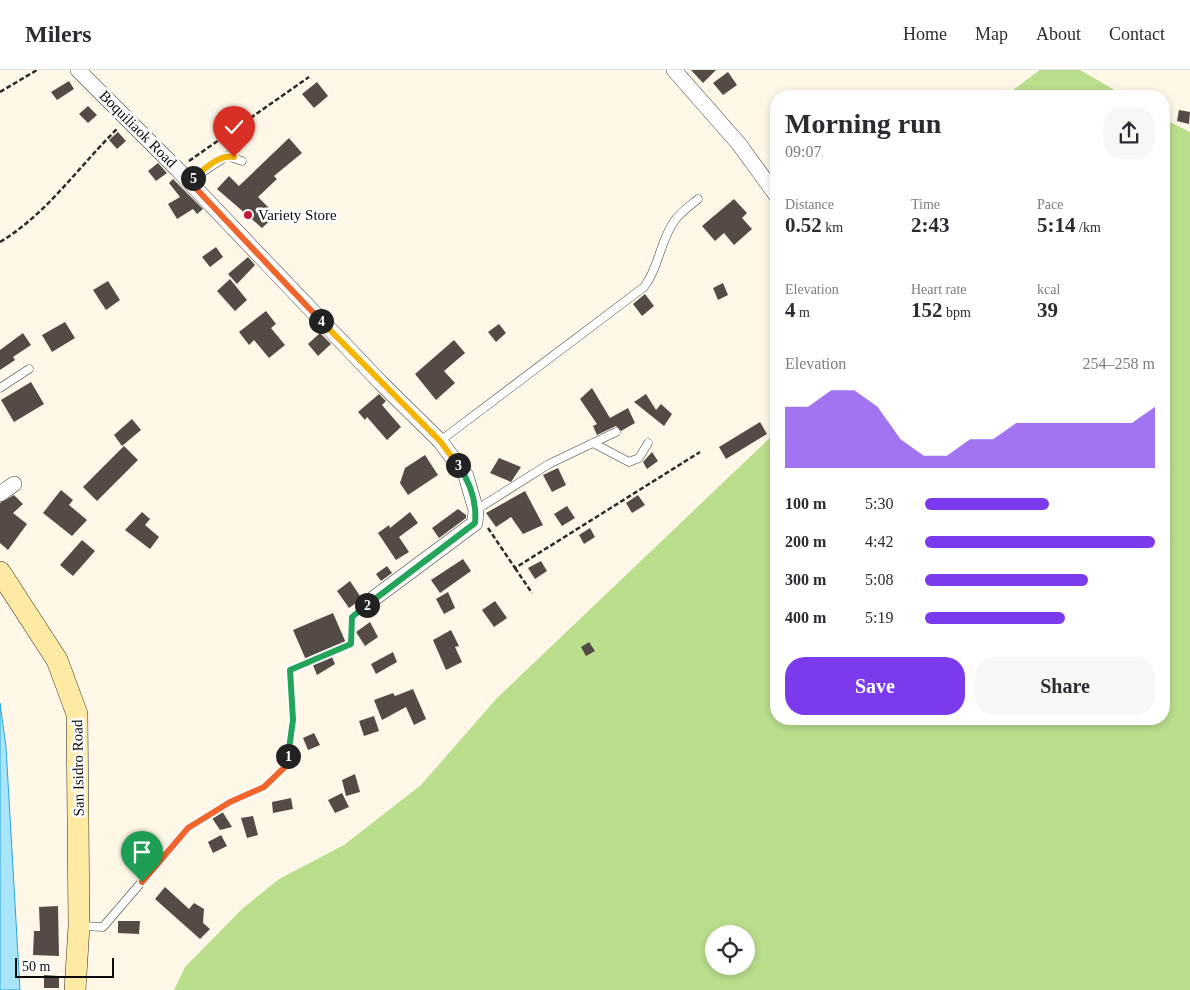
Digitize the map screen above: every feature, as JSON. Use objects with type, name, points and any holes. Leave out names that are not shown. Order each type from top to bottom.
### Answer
[{"type":"street","name":"Boquiliaok Road","points":[[78,70],[189,181],[381,384],[440,441],[466,476],[476,510]]},
{"type":"street","points":[[674,70],[733,137],[770,188]]},
{"type":"street","points":[[0,494],[14,484]]},
{"type":"street","points":[[373,599],[475,523],[476,510]]},
{"type":"street","name":"San Isidro Road","points":[[0,572],[57,660],[77,714],[80,926],[75,990]]},
{"type":"lane","points":[[189,181],[227,156],[242,161]]},
{"type":"lane","points":[[440,441],[644,287],[650,279],[660,249],[676,219],[698,199]]},
{"type":"lane","points":[[0,388],[29,370]]},
{"type":"lane","points":[[476,510],[549,464],[616,432]]},
{"type":"lane","points":[[593,444],[629,462],[639,458],[648,443]]},
{"type":"lane","points":[[80,926],[104,927],[188,828]]},
{"type":"path","points":[[0,92],[37,70]]},
{"type":"path","points":[[177,169],[309,77]]},
{"type":"path","points":[[0,242],[22,229],[42,211],[91,154],[128,118]]},
{"type":"path","points":[[515,568],[700,452]]},
{"type":"path","points":[[476,510],[532,593]]},
{"type":"path","points":[[188,828],[230,802],[264,787],[286,766],[293,720],[290,670],[351,644],[352,617],[373,599]]},
{"type":"green space","points":[[1040,70],[1080,70],[1115,90],[1013,90]]},
{"type":"green space","points":[[1170,122],[1190,132],[1190,990],[174,990],[185,967],[242,909],[279,879],[344,845],[421,785],[497,698],[770,438],[770,725],[1170,725]]},
{"type":"water","points":[[0,703],[6,747],[20,990],[0,990]]},
{"type":"building","points":[[691,70],[716,70],[703,83]]},
{"type":"building","points":[[728,72],[737,85],[723,95],[713,83]]},
{"type":"building","points":[[69,81],[74,89],[57,100],[51,92]]},
{"type":"building","points":[[317,82],[328,96],[314,108],[302,94]]},
{"type":"building","points":[[88,106],[97,115],[88,123],[79,114]]},
{"type":"building","points":[[1179,110],[1190,112],[1189,124],[1177,121]]},
{"type":"building","points":[[118,132],[126,141],[117,149],[109,140]]},
{"type":"building","points":[[289,138],[302,153],[274,176],[277,179],[258,197],[276,215],[262,228],[217,189],[229,176],[239,186]]},
{"type":"building","points":[[158,163],[167,173],[156,181],[148,171]]},
{"type":"building","points":[[173,179],[203,209],[197,214],[193,209],[177,219],[168,204],[180,197],[169,183]]},
{"type":"building","points":[[734,199],[747,213],[742,218],[752,229],[734,245],[724,233],[715,241],[702,226]]},
{"type":"building","points":[[216,247],[223,257],[210,267],[202,257]]},
{"type":"building","points":[[248,257],[255,265],[237,284],[228,274]]},
{"type":"building","points":[[230,279],[247,300],[235,311],[217,291]]},
{"type":"building","points":[[108,281],[120,300],[106,310],[93,290]]},
{"type":"building","points":[[723,283],[728,295],[718,300],[713,288]]},
{"type":"building","points":[[645,294],[654,306],[642,316],[633,304]]},
{"type":"building","points":[[266,311],[276,324],[271,328],[285,345],[269,358],[254,340],[249,345],[239,332]]},
{"type":"building","points":[[65,322],[75,338],[52,352],[42,335]]},
{"type":"building","points":[[499,324],[506,333],[496,342],[488,332]]},
{"type":"building","points":[[23,333],[31,345],[13,357],[15,360],[0,370],[0,350]]},
{"type":"building","points":[[320,333],[331,344],[318,356],[308,344]]},
{"type":"building","points":[[454,340],[465,353],[444,371],[455,383],[436,400],[415,374]]},
{"type":"building","points":[[31,382],[44,404],[14,422],[1,400]]},
{"type":"building","points":[[592,388],[610,418],[628,408],[635,423],[621,431],[616,426],[597,435],[593,426],[597,424],[580,399]]},
{"type":"building","points":[[379,394],[386,401],[382,405],[401,427],[387,440],[367,417],[365,420],[358,412]]},
{"type":"building","points":[[646,394],[656,410],[661,404],[672,414],[664,426],[634,402]]},
{"type":"building","points":[[132,419],[141,430],[122,446],[114,435]]},
{"type":"building","points":[[760,422],[767,434],[726,459],[719,447]]},
{"type":"building","points":[[124,446],[138,460],[97,501],[83,487]]},
{"type":"building","points":[[652,452],[658,461],[647,469],[643,462]]},
{"type":"building","points":[[425,455],[438,475],[408,495],[400,483],[405,468]]},
{"type":"building","points":[[499,458],[521,467],[511,482],[490,473]]},
{"type":"building","points":[[558,468],[566,485],[552,492],[543,475]]},
{"type":"building","points":[[61,490],[73,500],[69,505],[87,520],[72,536],[43,513]]},
{"type":"building","points":[[525,491],[543,525],[523,534],[511,517],[496,527],[486,513]]},
{"type":"building","points":[[14,495],[23,504],[13,513],[27,524],[8,550],[0,543],[0,503]]},
{"type":"building","points":[[638,495],[645,505],[632,513],[626,503]]},
{"type":"building","points":[[567,506],[575,518],[562,526],[554,514]]},
{"type":"building","points":[[458,509],[466,515],[466,518],[439,538],[432,528]]},
{"type":"building","points":[[142,512],[150,519],[145,525],[159,537],[150,549],[125,530]]},
{"type":"building","points":[[410,512],[418,523],[399,537],[409,552],[396,560],[378,533],[389,525],[390,528]]},
{"type":"building","points":[[590,528],[595,537],[584,544],[579,535]]},
{"type":"building","points":[[82,540],[95,551],[73,576],[60,565]]},
{"type":"building","points":[[463,559],[471,571],[440,593],[431,580]]},
{"type":"building","points":[[541,561],[547,571],[535,579],[528,568]]},
{"type":"building","points":[[387,566],[392,573],[381,581],[376,574]]},
{"type":"building","points":[[350,581],[362,599],[349,608],[337,591]]},
{"type":"building","points":[[448,592],[455,608],[444,614],[436,599]]},
{"type":"building","points":[[495,601],[507,618],[494,627],[482,610]]},
{"type":"building","points":[[333,613],[346,643],[329,650],[335,664],[317,675],[310,658],[306,660],[293,630]]},
{"type":"building","points":[[370,622],[378,637],[365,646],[356,632]]},
{"type":"building","points":[[451,630],[459,646],[455,647],[462,662],[446,670],[433,640]]},
{"type":"building","points":[[589,642],[595,651],[586,656],[581,647]]},
{"type":"building","points":[[393,652],[397,662],[376,674],[371,664]]},
{"type":"building","points":[[413,689],[426,719],[414,725],[406,707],[382,720],[374,700],[393,693],[395,696]]},
{"type":"building","points":[[374,716],[379,731],[364,736],[359,721]]},
{"type":"building","points":[[314,733],[320,745],[308,750],[303,738]]},
{"type":"building","points":[[355,774],[360,792],[346,796],[342,780]]},
{"type":"building","points":[[342,793],[349,807],[335,813],[328,800]]},
{"type":"building","points":[[291,798],[293,809],[273,813],[272,802]]},
{"type":"building","points":[[222,811],[232,827],[220,830],[212,818]]},
{"type":"building","points":[[253,816],[258,835],[247,838],[241,818]]},
{"type":"building","points":[[221,835],[227,846],[213,853],[208,842]]},
{"type":"building","points":[[165,887],[189,909],[194,903],[204,909],[203,923],[210,929],[200,939],[155,899]]},
{"type":"building","points":[[58,906],[59,956],[33,955],[34,931],[40,931],[39,907]]},
{"type":"building","points":[[118,921],[140,921],[139,934],[118,933]]},
{"type":"building","points":[[44,975],[59,976],[59,988],[44,988]]},
{"type":"place","name":"Variety Store","points":[[248,215]]},
{"type":"route","points":[[142,882],[188,828],[230,802],[264,787],[286,766],[293,720],[290,670],[351,644],[352,617],[373,599],[475,523],[476,510],[466,476],[440,441],[381,384],[189,181],[217,160],[227,156],[234,157]]}]
